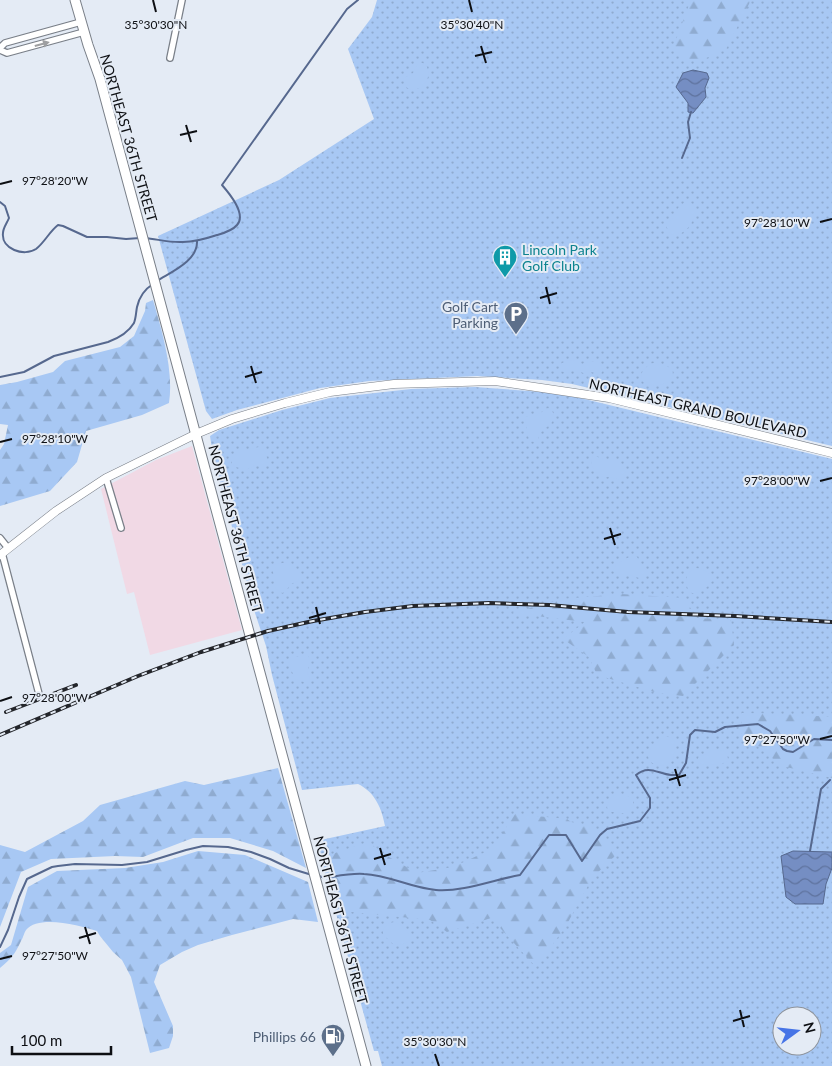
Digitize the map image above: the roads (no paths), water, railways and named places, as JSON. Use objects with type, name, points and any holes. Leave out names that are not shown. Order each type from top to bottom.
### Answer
[{"type":"main road","name":"NORTHEAST 36TH STREET","points":[[74,0],[100,79],[366,1066]]},
{"type":"street","points":[[170,58],[182,0]]},
{"type":"street","points":[[81,22],[5,43],[0,49],[7,53],[84,32]]},
{"type":"street","name":"NORTHEAST GRAND BOULEVARD","points":[[3,552],[56,511],[106,478],[196,434],[285,403],[330,392],[394,384],[495,381],[609,398],[832,453]]},
{"type":"street","points":[[106,478],[121,528]]},
{"type":"street","points":[[0,538],[39,694]]},
{"type":"water","points":[[693,70],[707,73],[709,78],[705,88],[706,97],[693,113],[688,112],[688,103],[676,87],[683,73]]},
{"type":"water","points":[[793,851],[832,852],[832,868],[826,884],[823,904],[795,904],[786,897],[781,856]]},
{"type":"waterway","points":[[145,238],[173,242],[192,241],[225,233],[237,225],[240,215],[236,204],[222,185],[347,9],[358,0]]},
{"type":"waterway","points":[[682,158],[690,138],[688,122],[691,112]]},
{"type":"waterway","points":[[0,202],[5,206],[9,218],[4,229],[3,239],[9,247],[20,252],[36,249],[58,225],[87,237],[140,238]]},
{"type":"waterway","points":[[157,281],[183,265],[193,254],[197,241]]},
{"type":"waterway","points":[[0,377],[24,372],[54,356],[108,342],[119,337],[129,330],[134,323],[139,300],[153,284]]},
{"type":"waterway","points":[[319,876],[325,878],[349,874],[364,874],[427,889],[457,889],[520,875],[549,835],[566,835],[582,861],[600,835],[607,829],[640,821],[650,808],[650,798],[636,775],[645,770],[679,775],[686,763],[690,735],[695,730],[715,732],[725,727],[758,724],[770,731],[783,749],[793,752],[814,739],[832,740]]},
{"type":"waterway","points":[[810,851],[821,789],[830,780]]},
{"type":"waterway","points":[[0,947],[27,879],[52,867],[75,864],[122,865],[147,862],[203,846],[228,847],[251,852],[289,868],[312,875]]},
{"type":"railway","points":[[0,735],[138,676],[201,652],[268,631],[365,612],[413,606],[489,603],[832,622]]},
{"type":"railway","points":[[6,712],[76,685]]},
{"type":"place","name":"Lincoln Park Golf Club","points":[[505,278]]},
{"type":"place","name":"Golf Cart Parking","points":[[516,335]]},
{"type":"place","name":"Phillips 66","points":[[333,1057]]}]
